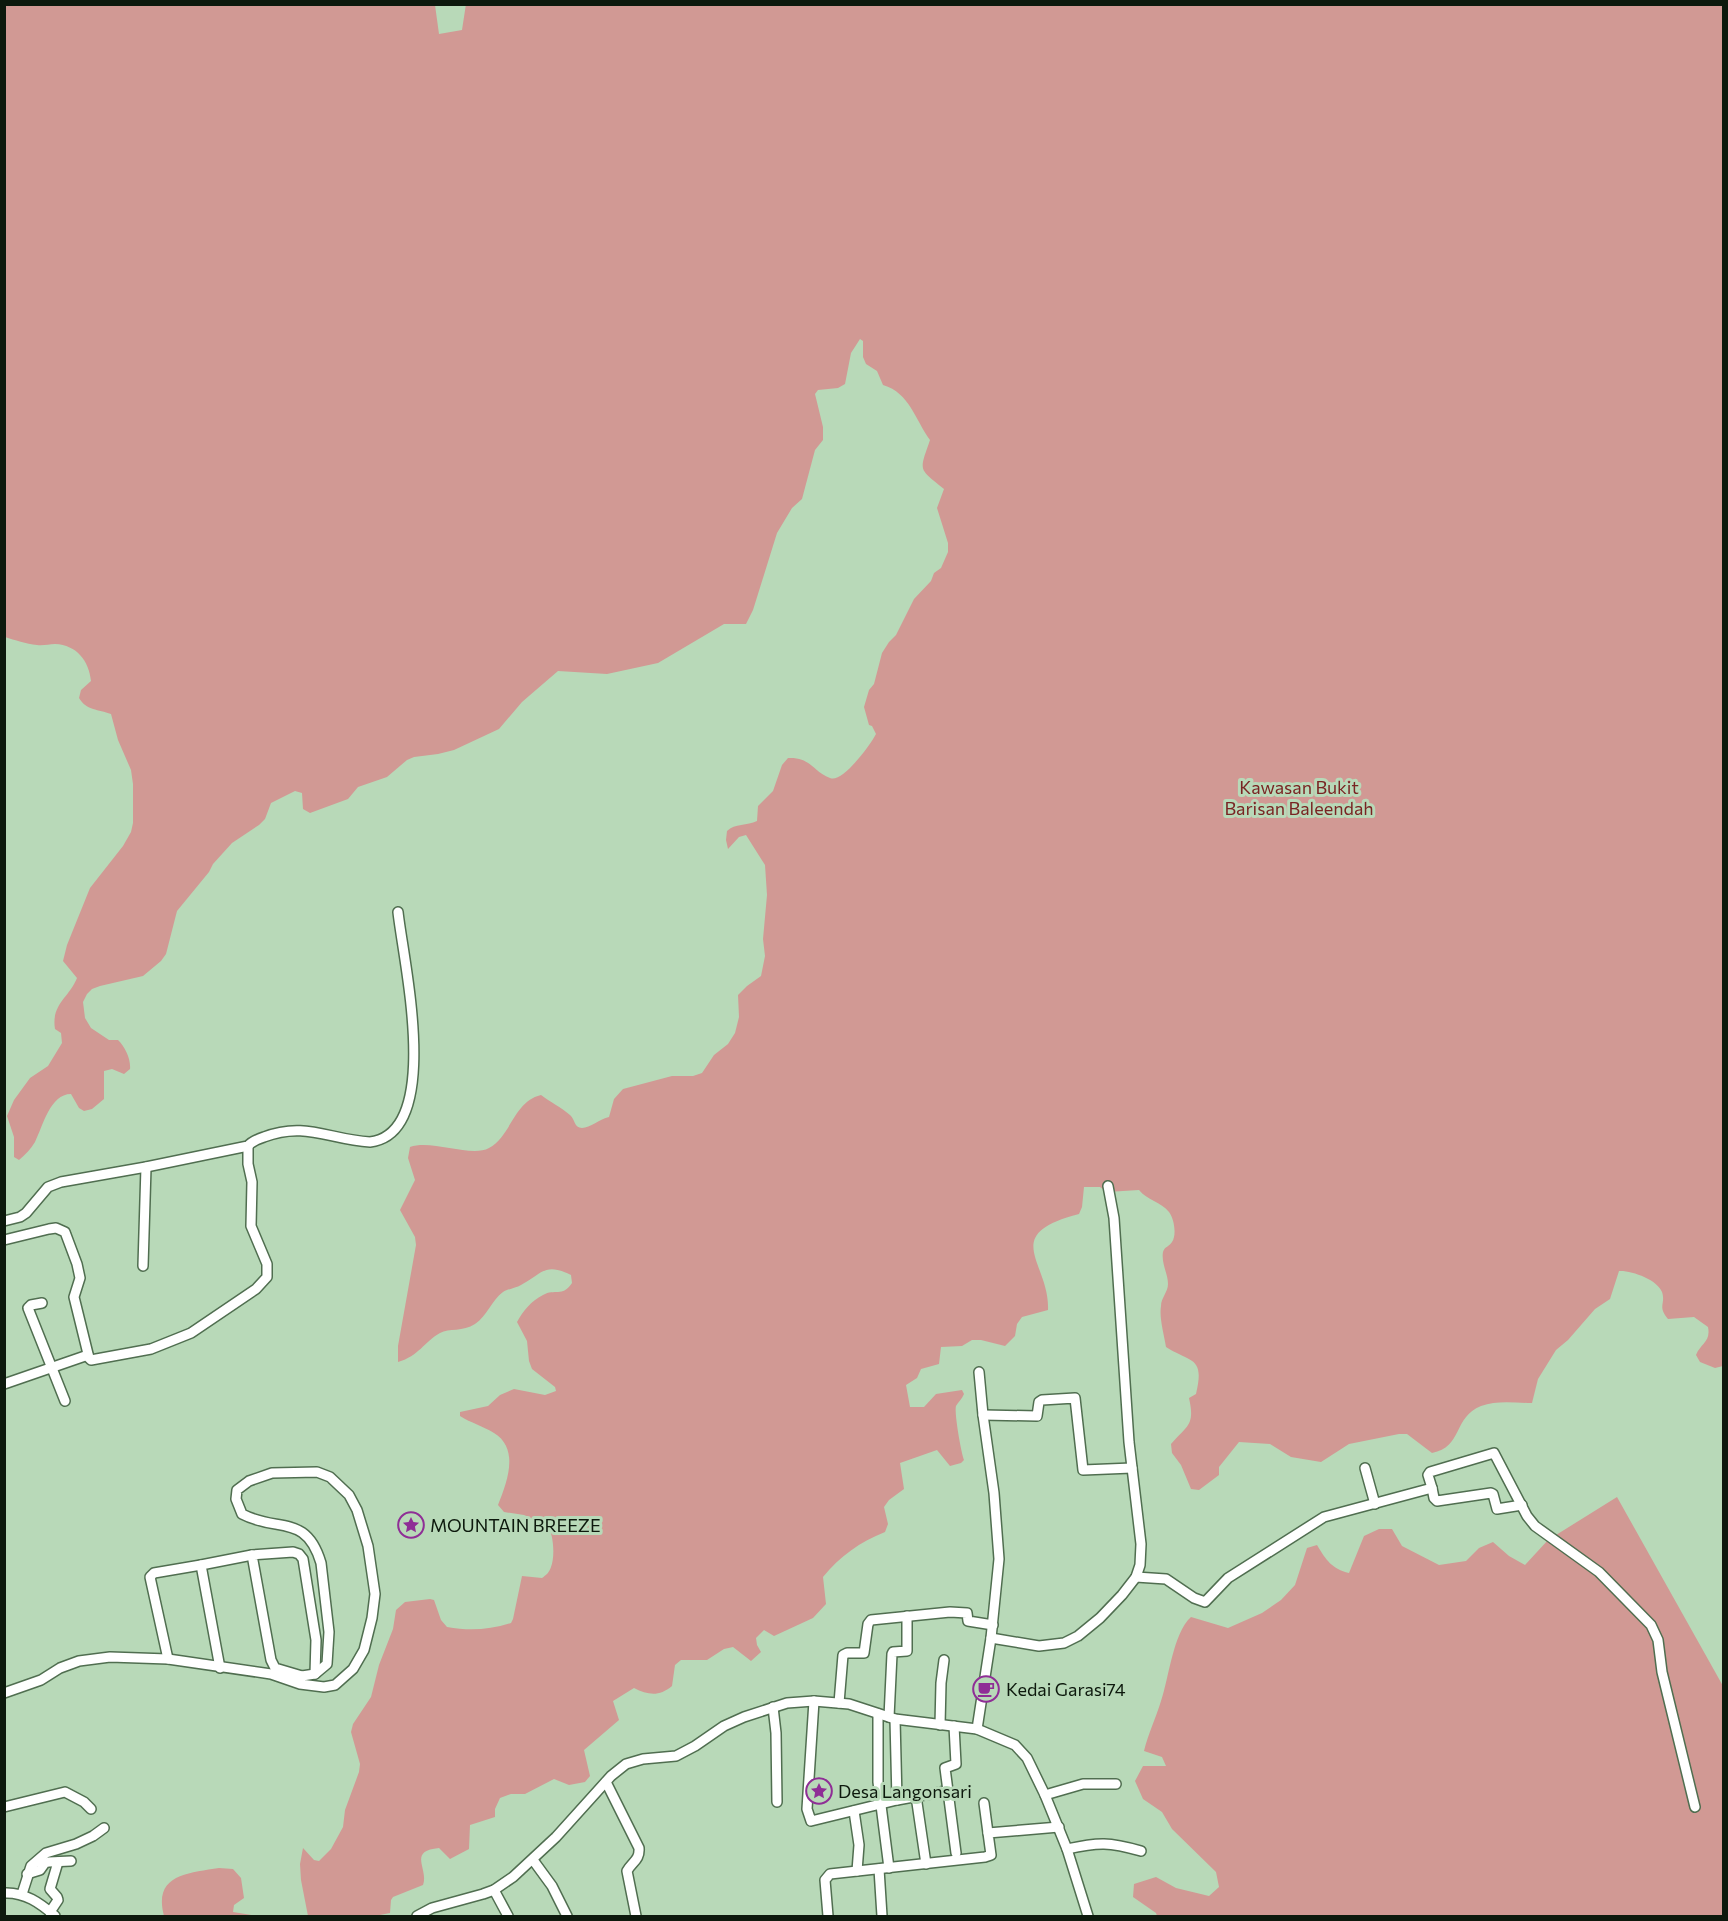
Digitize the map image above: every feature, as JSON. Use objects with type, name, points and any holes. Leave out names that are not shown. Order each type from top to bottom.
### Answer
[{"type":"street","points":[[4,1221],[20,1217],[48,1187],[61,1182],[248,1146],[251,1142],[279,1131],[310,1131],[361,1142],[379,1141],[393,1132],[407,1108],[414,1081],[414,1035],[398,912]]},
{"type":"street","points":[[4,1240],[49,1229],[60,1229],[65,1232],[80,1278],[74,1297],[91,1360],[141,1352],[190,1334],[256,1289],[267,1276],[267,1264],[251,1226],[252,1182],[248,1164],[248,1146]]},
{"type":"street","points":[[143,1266],[146,1167]]},
{"type":"street","points":[[991,1638],[1030,1645],[1064,1643],[1078,1636],[1100,1618],[1136,1577],[1140,1565],[1141,1544],[1132,1468],[1114,1218],[1108,1186]]},
{"type":"street","points":[[42,1303],[31,1305],[28,1308],[65,1401]]},
{"type":"street","points":[[4,1384],[88,1355]]},
{"type":"street","points":[[977,1729],[993,1625],[999,1559],[994,1493],[979,1372]]},
{"type":"street","points":[[983,1415],[1037,1416],[1039,1402],[1042,1400],[1075,1398],[1083,1470],[1132,1468]]},
{"type":"street","points":[[1522,1505],[1497,1509],[1494,1494],[1491,1493],[1437,1501],[1428,1475],[1430,1472],[1494,1453],[1535,1526],[1599,1572],[1651,1625],[1658,1640],[1662,1672],[1695,1807]]},
{"type":"street","points":[[1365,1468],[1375,1504]]},
{"type":"street","points":[[4,1693],[41,1680],[60,1668],[79,1661],[110,1657],[168,1659],[271,1674],[324,1686],[335,1685],[353,1669],[364,1650],[369,1637],[375,1594],[368,1546],[357,1510],[349,1495],[330,1477],[317,1472],[272,1473],[241,1485],[236,1492],[236,1499],[242,1514],[262,1522],[300,1530],[312,1540],[318,1552],[330,1648],[327,1665],[315,1674],[301,1680],[275,1668],[271,1660],[252,1555]]},
{"type":"street","points":[[1136,1577],[1166,1579],[1194,1598],[1205,1602],[1228,1578],[1324,1517],[1432,1488]]},
{"type":"street","points":[[168,1659],[150,1577],[154,1573],[252,1555],[293,1552],[299,1554],[303,1559],[316,1640],[315,1674]]},
{"type":"street","points":[[201,1565],[220,1668]]},
{"type":"street","points":[[839,1703],[843,1655],[864,1653],[869,1622],[908,1616],[967,1613],[968,1621],[993,1625]]},
{"type":"street","points":[[897,1800],[892,1718],[892,1654],[893,1652],[906,1652],[908,1616]]},
{"type":"street","points":[[940,1725],[944,1660]]},
{"type":"street","points":[[814,1701],[807,1809],[809,1818],[814,1821],[897,1800],[946,1791]]},
{"type":"street","points":[[419,1916],[432,1908],[494,1890],[513,1877],[593,1799],[619,1769],[634,1760],[676,1756],[724,1726],[744,1717],[787,1703],[814,1701],[849,1704],[892,1718],[977,1729],[1015,1745],[1027,1758],[1059,1827],[1088,1917]]},
{"type":"street","points":[[773,1707],[776,1732],[777,1802]]},
{"type":"street","points":[[878,1714],[879,1806],[889,1868]]},
{"type":"street","points":[[954,1726],[956,1764],[945,1768],[946,1791],[956,1853]]},
{"type":"street","points":[[878,1765],[895,1764]]},
{"type":"street","points":[[606,1782],[639,1848],[640,1854],[637,1861],[629,1866],[627,1871],[636,1917]]},
{"type":"street","points":[[1045,1795],[1083,1784],[1116,1784]]},
{"type":"street","points":[[4,1807],[65,1792],[84,1802],[91,1809]]},
{"type":"street","points":[[916,1796],[926,1864]]},
{"type":"street","points":[[828,1917],[825,1878],[830,1874],[989,1856],[991,1850],[984,1803]]},
{"type":"street","points":[[854,1811],[859,1845],[857,1871]]},
{"type":"street","points":[[988,1833],[1059,1827]]},
{"type":"street","points":[[22,1894],[31,1866],[46,1853],[76,1844],[104,1828]]},
{"type":"street","points":[[1067,1849],[1094,1843],[1109,1843],[1140,1851]]},
{"type":"street","points":[[533,1860],[552,1886],[567,1917]]},
{"type":"street","points":[[4,1893],[22,1894],[52,1914],[58,1900],[50,1889],[58,1862]]},
{"type":"street","points":[[27,1874],[40,1870],[45,1863],[71,1862]]},
{"type":"street","points":[[879,1869],[882,1917]]},
{"type":"street","points":[[494,1890],[507,1917]]},
{"type":"green space","name":"Kawasan Bukit Barisan Baleendah","points":[[466,4],[1723,5],[1723,1366],[1715,1368],[1700,1362],[1696,1355],[1707,1339],[1708,1327],[1694,1317],[1668,1319],[1662,1308],[1662,1292],[1655,1284],[1644,1277],[1619,1271],[1610,1299],[1595,1309],[1568,1340],[1556,1350],[1538,1379],[1532,1403],[1500,1402],[1481,1406],[1466,1417],[1449,1445],[1442,1450],[1432,1453],[1407,1434],[1399,1434],[1349,1444],[1321,1462],[1291,1457],[1270,1444],[1239,1442],[1219,1467],[1219,1475],[1199,1490],[1191,1489],[1181,1465],[1172,1453],[1171,1444],[1189,1424],[1191,1407],[1189,1398],[1196,1394],[1199,1373],[1194,1362],[1166,1347],[1161,1316],[1161,1303],[1168,1284],[1163,1252],[1174,1239],[1172,1218],[1166,1209],[1139,1190],[1107,1192],[1100,1187],[1084,1187],[1079,1214],[1054,1222],[1040,1231],[1034,1241],[1034,1252],[1047,1293],[1048,1310],[1022,1317],[1017,1324],[1015,1336],[1005,1346],[972,1340],[962,1346],[941,1347],[939,1364],[921,1369],[917,1378],[906,1385],[910,1407],[924,1407],[936,1394],[962,1390],[964,1394],[956,1410],[964,1460],[950,1466],[937,1450],[900,1463],[904,1489],[889,1500],[884,1507],[888,1524],[885,1532],[851,1550],[823,1577],[826,1604],[813,1618],[774,1636],[764,1630],[756,1638],[761,1652],[751,1661],[733,1647],[724,1649],[707,1660],[681,1660],[675,1665],[672,1686],[667,1690],[653,1694],[634,1688],[613,1701],[619,1720],[584,1750],[590,1776],[585,1782],[569,1785],[554,1779],[525,1794],[511,1794],[500,1798],[495,1809],[495,1817],[470,1825],[469,1849],[450,1859],[439,1848],[424,1853],[421,1857],[423,1885],[393,1897],[390,1913],[375,1916],[308,1916],[301,1880],[300,1864],[303,1848],[314,1860],[319,1861],[331,1849],[343,1827],[345,1810],[360,1764],[351,1732],[353,1724],[371,1697],[379,1665],[393,1629],[396,1610],[405,1602],[430,1599],[434,1600],[441,1620],[447,1627],[479,1629],[511,1623],[522,1576],[542,1578],[549,1571],[553,1557],[552,1540],[547,1525],[524,1515],[504,1512],[498,1505],[509,1466],[507,1448],[502,1440],[494,1433],[460,1416],[460,1412],[488,1406],[500,1395],[514,1389],[545,1395],[556,1391],[555,1387],[532,1369],[527,1341],[517,1322],[539,1297],[547,1293],[562,1292],[568,1288],[572,1283],[571,1275],[550,1269],[503,1292],[475,1324],[440,1333],[416,1353],[398,1362],[398,1346],[416,1245],[415,1237],[400,1210],[415,1180],[408,1158],[410,1147],[429,1145],[472,1151],[489,1148],[503,1135],[524,1104],[541,1095],[570,1115],[577,1127],[585,1128],[609,1117],[614,1099],[623,1089],[672,1076],[693,1076],[702,1073],[714,1055],[728,1044],[735,1033],[739,1017],[738,995],[761,976],[765,956],[763,939],[767,895],[765,865],[746,835],[739,837],[728,849],[727,831],[757,821],[758,806],[773,791],[782,765],[788,758],[807,762],[824,775],[835,778],[849,769],[862,754],[876,734],[869,725],[864,707],[869,690],[874,684],[882,653],[896,635],[914,599],[931,581],[934,573],[941,568],[948,552],[948,543],[937,508],[944,489],[923,469],[930,440],[906,401],[900,394],[883,385],[877,371],[866,364],[863,357],[863,341],[860,339],[851,353],[845,384],[838,388],[818,390],[815,394],[823,427],[823,440],[815,450],[802,499],[792,508],[777,533],[753,610],[746,624],[724,624],[658,663],[607,674],[558,671],[522,702],[499,729],[454,750],[407,760],[387,777],[358,787],[348,799],[310,813],[303,809],[302,793],[295,791],[271,803],[265,819],[232,843],[177,911],[166,954],[161,961],[143,976],[100,986],[87,994],[83,1002],[85,1018],[91,1028],[109,1040],[118,1040],[121,1043],[128,1057],[130,1069],[124,1074],[112,1069],[104,1071],[104,1099],[92,1109],[84,1111],[79,1108],[71,1094],[58,1099],[48,1112],[32,1147],[19,1160],[14,1157],[14,1137],[7,1116],[14,1100],[30,1078],[48,1066],[62,1043],[61,1033],[55,1029],[54,1020],[58,1007],[77,978],[63,961],[67,945],[90,888],[123,846],[131,832],[133,784],[131,770],[118,740],[111,714],[89,707],[79,698],[81,690],[91,681],[88,667],[80,655],[70,647],[63,645],[33,644],[5,637],[4,5],[435,5],[439,34],[462,30]]},
{"type":"green space","points":[[1617,1497],[1723,1686],[1723,1916],[1157,1916],[1133,1897],[1134,1884],[1156,1877],[1176,1888],[1209,1896],[1219,1887],[1216,1872],[1172,1829],[1162,1812],[1143,1799],[1135,1781],[1143,1766],[1166,1766],[1162,1757],[1144,1751],[1164,1691],[1172,1656],[1180,1634],[1191,1617],[1228,1628],[1262,1613],[1281,1600],[1295,1585],[1307,1548],[1317,1545],[1330,1563],[1349,1573],[1364,1536],[1379,1529],[1392,1529],[1402,1546],[1439,1565],[1466,1561],[1479,1548],[1493,1542],[1509,1556],[1525,1565],[1548,1540]]},
{"type":"green space","points":[[219,1868],[233,1869],[241,1878],[244,1898],[234,1905],[233,1912],[257,1916],[164,1916],[163,1892],[168,1884],[175,1878]]},
{"type":"place","name":"MOUNTAIN BREEZE","points":[[411,1525]]},
{"type":"place","name":"Kedai Garasi74","points":[[986,1689]]},
{"type":"place","name":"Desa Langonsari","points":[[819,1791]]}]
